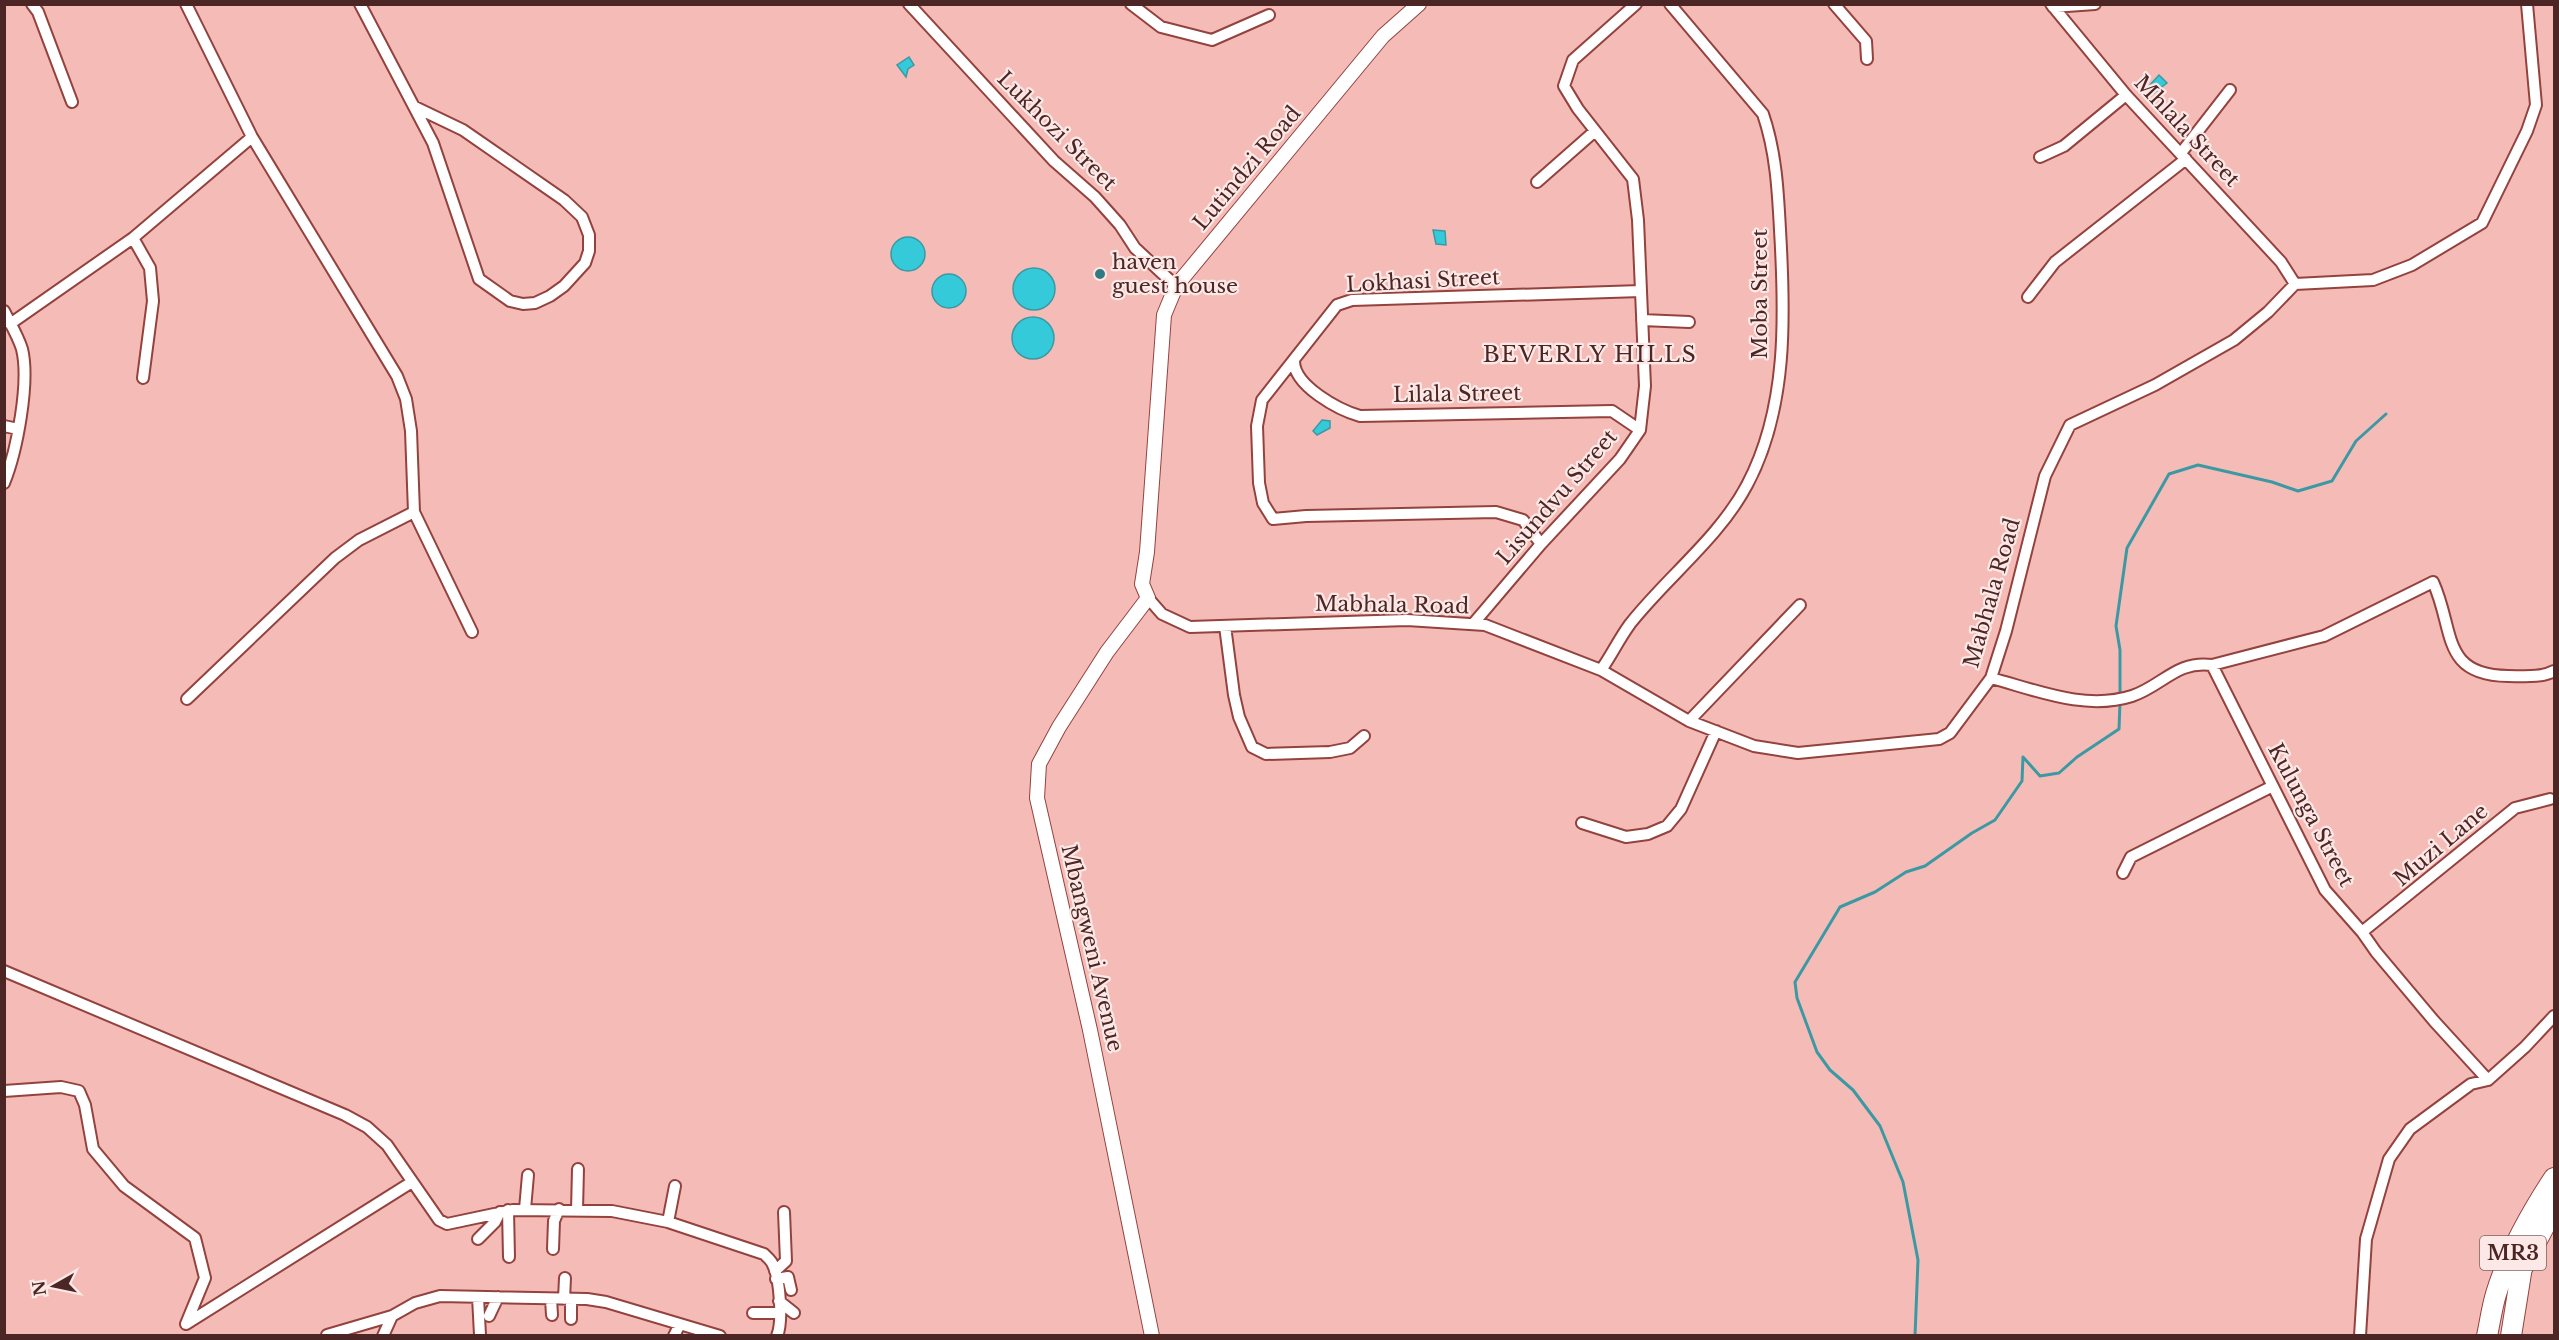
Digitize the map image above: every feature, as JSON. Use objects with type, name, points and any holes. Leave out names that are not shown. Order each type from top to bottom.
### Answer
[{"type":"highway","name":"MR3","points":[[2487,1335],[2496,1294],[2535,1207],[2554,1178]]},
{"type":"highway","name":"MR3","points":[[2500,1335],[2509,1296],[2523,1262],[2554,1208]]},
{"type":"highway","points":[[2511,1335],[2523,1262]]},
{"type":"highway","points":[[2480,1335],[2496,1294]]},
{"type":"street","points":[[32,4],[38,12],[72,102]]},
{"type":"street","points":[[186,4],[252,137],[397,376],[406,399],[411,431],[414,512],[472,632]]},
{"type":"street","points":[[360,4],[433,143],[479,279],[510,301],[524,304],[535,303],[564,286],[585,263],[589,251],[589,236],[582,217],[564,200],[464,130],[415,107]]},
{"type":"street","name":"Lukhozi Street","points":[[909,4],[1054,161],[1095,197],[1120,225],[1135,248],[1176,286]]},
{"type":"street","points":[[1131,4],[1161,27],[1212,40],[1269,15]]},
{"type":"street","name":"Lutindzi Road","points":[[1148,598],[1142,584],[1147,552],[1164,315],[1176,286],[1383,36],[1419,4]]},
{"type":"street","name":"Lisundvu Street","points":[[1473,624],[1541,544],[1620,459],[1640,430],[1645,386],[1638,220],[1633,179],[1595,131],[1564,86],[1573,60],[1636,4]]},
{"type":"street","name":"Moba Street","points":[[1601,670],[1629,626],[1728,514],[1747,485],[1773,416],[1778,379],[1783,330],[1783,274],[1776,169],[1768,130],[1763,114],[1670,4]]},
{"type":"street","points":[[1834,4],[1866,41],[1866,59]]},
{"type":"street","points":[[2052,6],[2096,4]]},
{"type":"street","points":[[2295,284],[2373,280],[2412,265],[2482,223],[2527,131],[2536,105],[2527,4]]},
{"type":"street","name":"Mhlala Street","points":[[2052,6],[2126,95],[2281,262],[2295,284]]},
{"type":"street","points":[[2028,297],[2055,262],[2183,156],[2230,90]]},
{"type":"street","points":[[2040,158],[2064,146],[2126,95]]},
{"type":"street","points":[[1537,182],[1595,131]]},
{"type":"street","points":[[10,324],[133,238],[252,137]]},
{"type":"street","points":[[133,238],[150,268],[153,301],[143,378]]},
{"type":"street","name":"Mabhala Road","points":[[1148,598],[1162,614],[1190,627],[1407,620],[1485,625],[1601,670],[1689,721],[1754,746],[1798,753],[1939,739],[1950,733],[1991,678],[2006,631],[2045,476],[2070,425],[2155,385],[2234,340],[2268,312],[2295,284]]},
{"type":"street","name":"Lokhasi Street","points":[[1541,544],[1523,520],[1496,512],[1306,516],[1273,519],[1263,503],[1259,483],[1257,426],[1262,400],[1337,305],[1352,300],[1641,291]]},
{"type":"street","points":[[4,311],[21,349],[25,373],[18,429],[4,483]]},
{"type":"street","points":[[1642,320],[1689,322]]},
{"type":"street","name":"Lilala Street","points":[[1294,361],[1294,367],[1301,380],[1332,404],[1360,416],[1612,411],[1640,430]]},
{"type":"street","points":[[4,426],[18,429]]},
{"type":"street","points":[[187,699],[335,558],[359,540],[414,512]]},
{"type":"street","points":[[1991,678],[2090,703],[2132,696],[2196,663],[2212,665],[2324,636],[2433,582],[2442,601],[2457,657],[2472,670],[2494,676],[2530,676],[2554,671]]},
{"type":"street","name":"Mbangweni Avenue","points":[[1148,598],[1107,652],[1059,727],[1039,764],[1037,798],[1090,1030],[1152,1335]]},
{"type":"street","points":[[1689,721],[1800,605]]},
{"type":"street","points":[[1225,626],[1234,695],[1239,717],[1252,747],[1266,754],[1330,752],[1350,748],[1364,736]]},
{"type":"street","name":"Kulunga Street","points":[[2212,665],[2325,891],[2362,932],[2433,1021],[2488,1080]]},
{"type":"street","points":[[1582,823],[1626,837],[1648,834],[1667,826],[1681,809],[1716,731]]},
{"type":"street","points":[[2123,873],[2131,857],[2271,787]]},
{"type":"street","name":"Muzi Lane","points":[[2362,932],[2515,808],[2550,799]]},
{"type":"street","points":[[4,971],[345,1115],[367,1127],[387,1145],[439,1220],[447,1224],[504,1211],[525,1209],[612,1211],[668,1222],[764,1254],[773,1263],[776,1275],[779,1301],[777,1335]]},
{"type":"street","points":[[2360,1335],[2366,1239],[2389,1159],[2410,1129],[2471,1084],[2488,1080],[2525,1047],[2554,1016]]},
{"type":"street","points":[[4,1090],[62,1087],[79,1091],[85,1105],[93,1149],[124,1186],[195,1238],[205,1278],[186,1324],[412,1182]]},
{"type":"street","points":[[577,1210],[578,1169]]},
{"type":"street","points":[[525,1209],[528,1175]]},
{"type":"street","points":[[668,1222],[675,1186]]},
{"type":"street","points":[[553,1249],[554,1221],[559,1209]]},
{"type":"street","points":[[478,1239],[504,1211]]},
{"type":"street","points":[[504,1211],[509,1257]]},
{"type":"street","points":[[776,1275],[786,1261],[784,1212]]},
{"type":"street","points":[[776,1275],[788,1277],[791,1290]]},
{"type":"street","points":[[565,1278],[571,1319]]},
{"type":"street","points":[[327,1335],[343,1334],[392,1317],[415,1303],[440,1296],[606,1302],[717,1335]]},
{"type":"street","points":[[478,1297],[480,1335]]},
{"type":"street","points":[[489,1316],[498,1298]]},
{"type":"street","points":[[551,1299],[552,1315]]},
{"type":"street","points":[[779,1301],[794,1313]]},
{"type":"street","points":[[753,1313],[779,1312]]},
{"type":"street","points":[[383,1335],[392,1317]]},
{"type":"street","points":[[674,1335],[680,1324]]},
{"type":"water","points":[[909,57],[914,65],[908,69],[906,77],[897,65]]},
{"type":"water","points":[[2159,75],[2167,83],[2154,93],[2148,87]]},
{"type":"water","points":[[1433,230],[1445,231],[1446,245],[1436,244]]},
{"type":"water","points":[[908,237],[920,242],[925,254],[920,266],[908,271],[896,266],[891,254],[896,242]]},
{"type":"water","points":[[1034,268],[1042,269],[1049,274],[1054,281],[1054,297],[1049,304],[1042,309],[1034,310],[1026,309],[1019,304],[1014,297],[1013,289],[1014,281],[1019,274],[1026,269]]},
{"type":"water","points":[[949,274],[961,279],[966,291],[961,303],[949,308],[937,303],[932,291],[937,279]]},
{"type":"water","points":[[1033,317],[1041,318],[1048,323],[1053,330],[1053,346],[1048,353],[1041,358],[1033,359],[1025,358],[1018,353],[1013,346],[1012,338],[1013,330],[1018,323],[1025,318]]},
{"type":"water","points":[[1322,420],[1330,421],[1330,428],[1317,435],[1313,431]]},
{"type":"waterway","points":[[2120,695],[2120,650],[2116,626],[2127,548],[2169,474],[2198,465],[2272,482],[2298,491],[2332,481],[2356,441],[2386,414]]},
{"type":"waterway","points":[[1915,1336],[1918,1260],[1903,1182],[1880,1126],[1853,1090],[1830,1070],[1817,1052],[1797,998],[1795,982],[1840,907],[1875,892],[1906,872],[1925,866],[1995,820],[2022,781],[2023,757],[2040,776],[2059,773],[2077,757],[2119,729],[2120,702]]},
{"type":"place","name":"haven guest house","points":[[1100,274]]},
{"type":"district","name":"BEVERLY HILLS","points":[[1590,354]]}]
